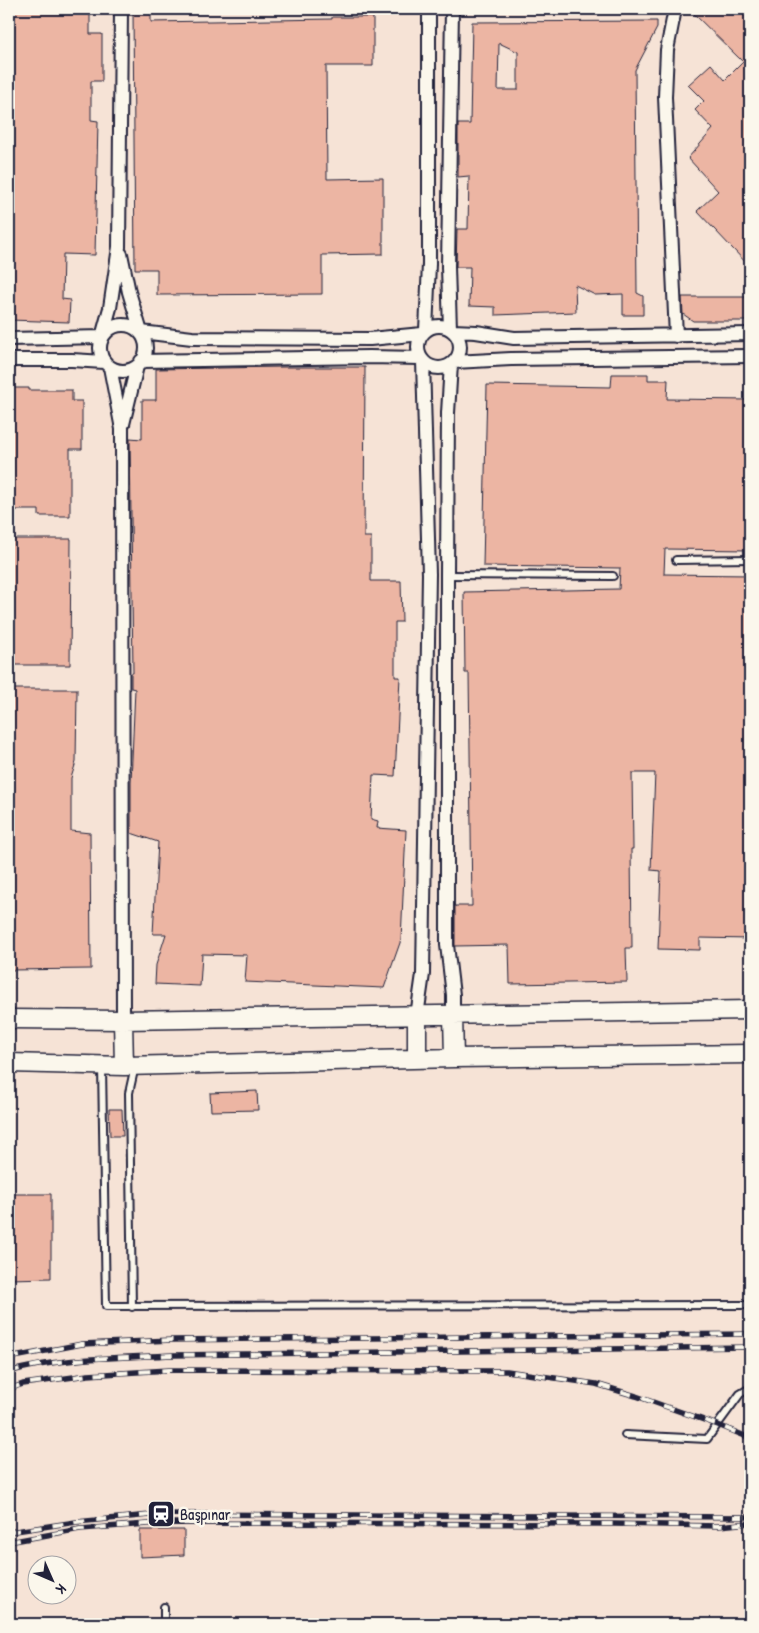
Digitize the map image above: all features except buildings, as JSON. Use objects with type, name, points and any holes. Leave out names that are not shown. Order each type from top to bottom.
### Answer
[{"type":"street","points":[[121,9],[119,247],[110,308],[100,348],[101,356],[107,364],[122,429],[123,1020],[129,1066]]},
{"type":"street","points":[[417,1059],[417,1016],[424,974],[429,574],[422,360],[418,346],[424,332],[429,264],[429,9]]},
{"type":"street","points":[[452,9],[448,267],[452,330],[460,343],[460,350],[453,363],[448,413],[447,945],[453,995],[454,1058]]},
{"type":"street","points":[[675,9],[667,50],[665,97],[676,336]]},
{"type":"street","points":[[429,153],[450,152]]},
{"type":"street","points":[[119,247],[129,292],[146,344],[146,351],[139,364],[122,429]]},
{"type":"street","points":[[9,338],[102,337],[114,326],[123,324],[141,332],[192,338],[370,339],[424,332],[431,327],[440,326],[452,330],[514,338],[750,334]]},
{"type":"street","points":[[9,360],[72,360],[107,364],[124,371],[139,364],[369,357],[422,360],[433,368],[446,367],[453,363],[511,359],[750,356]]},
{"type":"street","points":[[429,574],[447,575]]},
{"type":"street","points":[[9,1019],[123,1020],[453,1016],[750,1010]]},
{"type":"street","points":[[9,1063],[129,1066],[454,1058],[750,1054]]},
{"type":"lane","points":[[676,560],[750,559]]},
{"type":"lane","points":[[447,575],[612,576]]},
{"type":"lane","points":[[102,1066],[106,1306],[750,1305]]},
{"type":"lane","points":[[129,1066],[132,1307]]},
{"type":"lane","points":[[625,1435],[708,1439],[740,1394],[750,1388]]},
{"type":"lane","points":[[164,1608],[164,1624]]},
{"type":"shaded area","points":[[9,9],[750,9],[750,1624],[9,1624]]},
{"type":"railway","points":[[9,1358],[82,1344],[172,1340],[750,1334]]},
{"type":"railway","points":[[9,1372],[48,1363],[173,1355],[750,1347]]},
{"type":"railway","points":[[9,1389],[23,1384],[88,1375],[169,1370],[507,1371],[596,1384],[636,1396],[750,1438]]},
{"type":"railway","points":[[9,1532],[76,1522],[161,1514],[750,1517]]},
{"type":"railway","points":[[9,1542],[80,1529],[161,1523],[719,1526],[750,1523]]},
{"type":"place","name":"Başpınar","points":[[161,1514]]}]
